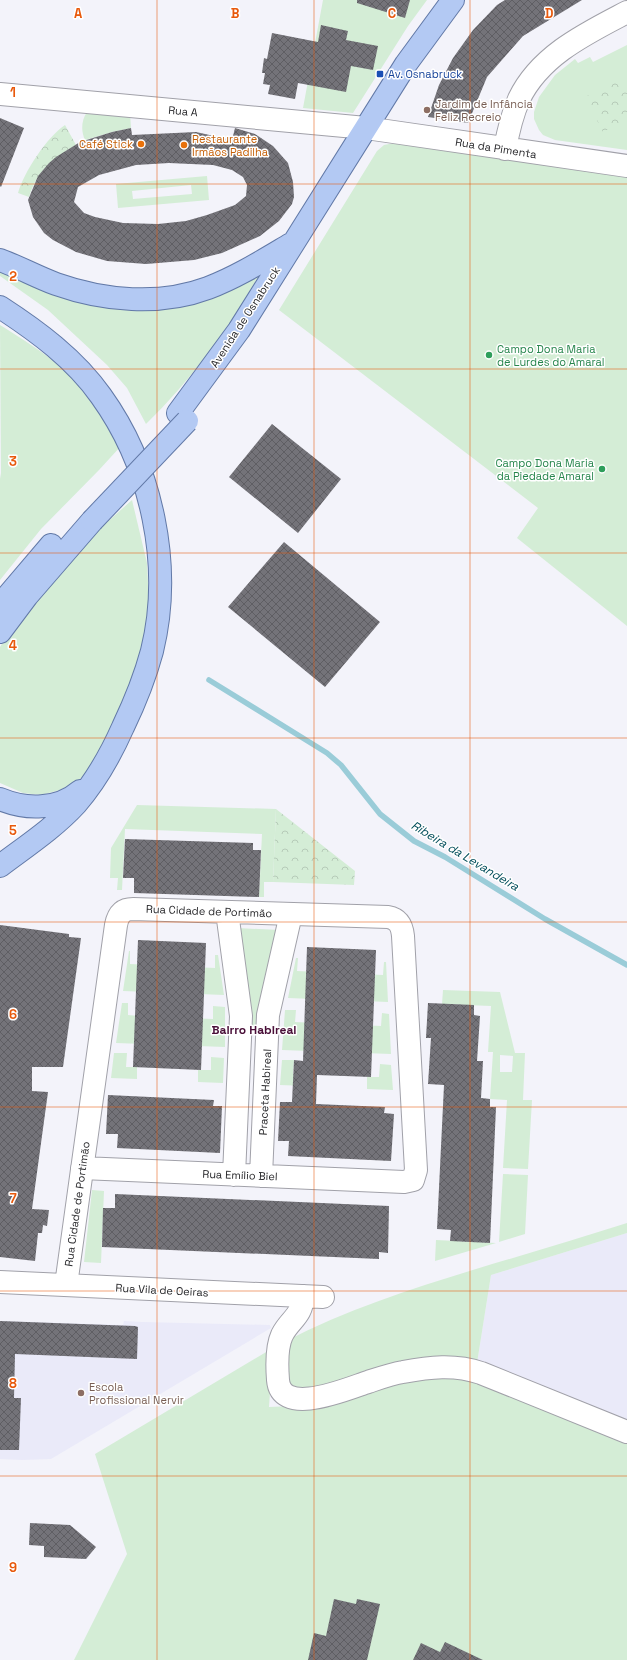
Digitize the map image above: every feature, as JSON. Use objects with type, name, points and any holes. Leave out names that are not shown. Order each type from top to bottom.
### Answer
[{"type":"main road","name":"Avenida de Osnabruck","points":[[0,605],[44,552],[87,516],[183,417],[406,64],[453,0]]},
{"type":"main road","points":[[0,260],[57,284],[81,291],[109,297],[163,299],[185,295],[208,288],[253,266],[294,242]]},
{"type":"main road","points":[[0,307],[54,346],[76,367],[100,395],[118,424],[144,483],[151,510],[157,546],[159,587],[156,628],[146,669],[133,706],[118,738],[101,768],[69,811],[0,866]]},
{"type":"main road","points":[[0,632],[87,516]]},
{"type":"main road","points":[[0,799],[14,804],[28,806],[54,804],[76,794],[86,786],[101,768]]},
{"type":"street","points":[[505,149],[512,117],[520,98],[526,86],[539,70],[565,48],[627,12]]},
{"type":"street","name":"Rua A","points":[[0,94],[366,128]]},
{"type":"street","name":"Rua da Pimenta","points":[[366,128],[627,166]]},
{"type":"street","name":"Rua Cidade de Portimão","points":[[66,1285],[115,930],[118,916],[123,911],[131,909],[291,914],[388,918],[396,920],[401,926],[416,1174],[412,1181],[398,1182]]},
{"type":"street","points":[[228,912],[241,1016],[234,1174]]},
{"type":"street","name":"Praceta Habireal","points":[[261,1176],[268,1015],[291,914]]},
{"type":"street","name":"Rua Emílio Biel","points":[[82,1168],[398,1182]]},
{"type":"street","name":"Rua Vila de Oeiras","points":[[0,1282],[313,1297],[284,1332],[279,1344],[278,1382],[280,1390],[288,1396],[299,1399],[316,1398],[397,1373],[431,1368],[459,1367],[481,1372],[627,1432]]},
{"type":"shaded area","points":[[627,1233],[627,1426],[477,1363],[491,1275]]},
{"type":"shaded area","name":"Escola Profissional Nervir","points":[[0,1321],[123,1325],[124,1321],[270,1325],[271,1328],[51,1459],[22,1460],[0,1459]]},
{"type":"green space","points":[[323,0],[427,0],[408,26],[353,113],[303,108]]},
{"type":"green space","points":[[627,45],[627,150],[555,140],[543,135],[534,119],[534,112],[539,97],[555,75],[575,59],[578,63],[590,57],[593,62]]},
{"type":"green space","points":[[619,79],[627,93],[627,119],[603,132],[585,97]]},
{"type":"green space","points":[[87,112],[130,113],[131,128],[85,140],[82,126]]},
{"type":"green space","points":[[65,125],[76,145],[53,160],[47,166],[36,180],[29,197],[18,193],[25,175],[37,156],[51,138]]},
{"type":"green space","name":"Campo Dona Maria de Lurdes do Amaral","points":[[394,143],[627,177],[627,626],[517,538],[538,508],[279,310],[377,151],[384,145]]},
{"type":"green space","points":[[207,176],[209,200],[118,208],[116,184]],"holes":[[[191,185],[192,194],[133,199],[132,191]]]},
{"type":"green space","points":[[0,269],[146,310],[180,307],[213,297],[260,273],[236,314],[209,353],[179,390],[146,424],[127,388],[107,365],[48,310],[0,276]]},
{"type":"green space","points":[[0,325],[47,356],[79,383],[97,406],[121,446],[41,529],[0,580],[1,473]]},
{"type":"green space","points":[[132,500],[147,563],[149,602],[147,635],[140,663],[99,759],[79,780],[60,790],[41,795],[23,793],[0,783],[0,647],[7,636],[96,532]]},
{"type":"green space","points":[[137,805],[276,809],[273,882],[264,882],[264,897],[259,897],[262,834],[125,829],[122,890],[117,890],[118,878],[110,878],[111,848]]},
{"type":"green space","points":[[276,809],[355,871],[354,885],[273,882]]},
{"type":"green space","points":[[237,928],[280,930],[261,1034],[248,1033]]},
{"type":"green space","points":[[129,951],[130,964],[215,968],[215,955],[218,955],[224,995],[123,991]]},
{"type":"green space","points":[[296,958],[298,958],[297,971],[383,975],[384,962],[386,962],[388,1002],[288,998]]},
{"type":"green space","points":[[443,990],[500,992],[515,1053],[525,1053],[523,1100],[532,1100],[528,1169],[503,1168],[507,1100],[490,1099],[493,1052],[488,1052],[491,1006],[442,1004]],"holes":[[[500,1055],[513,1056],[512,1072],[500,1072]]]},
{"type":"green space","points":[[122,1003],[128,1003],[128,1015],[213,1019],[213,1006],[225,1007],[225,1047],[116,1043]]},
{"type":"green space","points":[[285,1010],[296,1010],[295,1022],[381,1026],[382,1013],[389,1014],[391,1054],[282,1050]]},
{"type":"green space","points":[[114,1053],[127,1053],[126,1067],[137,1067],[137,1079],[111,1078]]},
{"type":"green space","points":[[211,1057],[224,1058],[223,1083],[198,1082],[198,1070],[211,1070]]},
{"type":"green space","points":[[282,1060],[294,1060],[293,1074],[306,1074],[306,1086],[280,1085]]},
{"type":"green space","points":[[380,1064],[391,1065],[393,1090],[367,1089],[367,1077],[379,1077]]},
{"type":"green space","points":[[503,1174],[528,1175],[525,1234],[499,1242]]},
{"type":"green space","points":[[92,1190],[104,1191],[101,1263],[84,1262]]},
{"type":"green space","points":[[627,1223],[627,1233],[491,1275],[477,1363],[316,1389],[289,1387],[286,1341],[332,1319],[403,1292]]},
{"type":"green space","points":[[436,1240],[496,1243],[435,1261]]},
{"type":"green space","points":[[273,1348],[269,1407],[317,1405],[383,1384],[461,1374],[627,1439],[627,1660],[74,1660],[127,1554],[95,1454]]},
{"type":"building","points":[[357,0],[410,0],[405,18],[357,3]]},
{"type":"building","points":[[505,0],[582,0],[523,36],[487,77],[468,123],[428,117],[439,85],[453,58],[473,30],[497,5]]},
{"type":"building","points":[[321,25],[348,31],[346,40],[378,46],[373,70],[351,66],[346,92],[298,83],[295,99],[268,94],[270,85],[263,84],[265,73],[262,73],[264,58],[267,59],[272,33],[318,42]]},
{"type":"building","points":[[0,118],[24,128],[1,187],[0,186]]},
{"type":"building","points":[[131,128],[132,135],[196,132],[232,140],[235,128],[255,134],[273,146],[288,163],[293,182],[294,197],[292,204],[279,221],[260,236],[222,253],[194,260],[146,264],[107,261],[76,252],[53,240],[44,233],[33,217],[28,200],[38,176],[56,157],[80,142]],"holes":[[[169,163],[213,165],[232,170],[243,177],[247,185],[246,196],[235,205],[186,221],[158,224],[123,223],[84,213],[74,202],[78,187],[99,175],[136,165]]]},
{"type":"building","points":[[272,424],[341,479],[298,533],[229,477]]},
{"type":"building","points":[[284,542],[380,622],[325,687],[228,607]]},
{"type":"building","points":[[125,839],[253,843],[253,850],[261,850],[259,897],[134,893],[134,878],[123,878]]},
{"type":"building","points":[[0,925],[69,934],[69,937],[81,938],[63,1067],[32,1067],[32,1091],[48,1092],[32,1209],[49,1210],[47,1226],[43,1225],[42,1233],[38,1233],[35,1261],[0,1257]]},
{"type":"building","points":[[138,940],[206,943],[201,1070],[133,1067]]},
{"type":"building","points":[[307,947],[376,950],[371,1077],[317,1075],[316,1104],[385,1107],[384,1113],[394,1114],[391,1161],[288,1156],[289,1141],[278,1141],[280,1102],[292,1102],[294,1060],[303,1061]]},
{"type":"building","points":[[428,1003],[474,1005],[474,1015],[480,1016],[477,1061],[483,1061],[481,1098],[490,1099],[490,1107],[496,1107],[490,1243],[450,1241],[451,1230],[437,1229],[444,1085],[428,1084],[431,1038],[426,1038]]},
{"type":"building","points":[[108,1095],[214,1100],[213,1106],[222,1106],[220,1153],[117,1148],[118,1134],[106,1134]]},
{"type":"building","points":[[115,1194],[389,1206],[388,1253],[379,1252],[379,1259],[102,1247],[103,1208],[115,1208]]},
{"type":"building","points":[[0,1321],[135,1326],[138,1327],[137,1359],[15,1354],[14,1398],[21,1398],[19,1450],[0,1450]]},
{"type":"building","points":[[30,1523],[70,1525],[96,1547],[86,1559],[44,1557],[44,1546],[29,1545]]},
{"type":"building","points":[[334,1599],[356,1604],[357,1599],[380,1604],[367,1660],[308,1660],[314,1633],[326,1636]]},
{"type":"building","points":[[445,1642],[483,1660],[413,1660],[421,1643],[440,1652]]},
{"type":"waterway","name":"Ribeira da Levandeira","points":[[209,680],[327,753],[341,765],[380,814],[414,841],[445,857],[545,919],[627,965]]},
{"type":"place","name":"Av. Osnabruck","points":[[380,74]]},
{"type":"place","name":"Jardim de Infância Feliz Recreio","points":[[427,110]]},
{"type":"place","name":"Café Stick","points":[[141,144]]},
{"type":"place","name":"Restaurante Irmãos Padilha","points":[[184,145]]},
{"type":"place","name":"Campo Dona Maria de Lurdes do Amaral","points":[[489,355]]},
{"type":"place","name":"Campo Dona Maria da Piedade Amaral","points":[[602,469]]},
{"type":"place","name":"Escola Profissional Nervir","points":[[81,1393]]},
{"type":"district","name":"Bairro Habireal","points":[[254,1030]]}]
